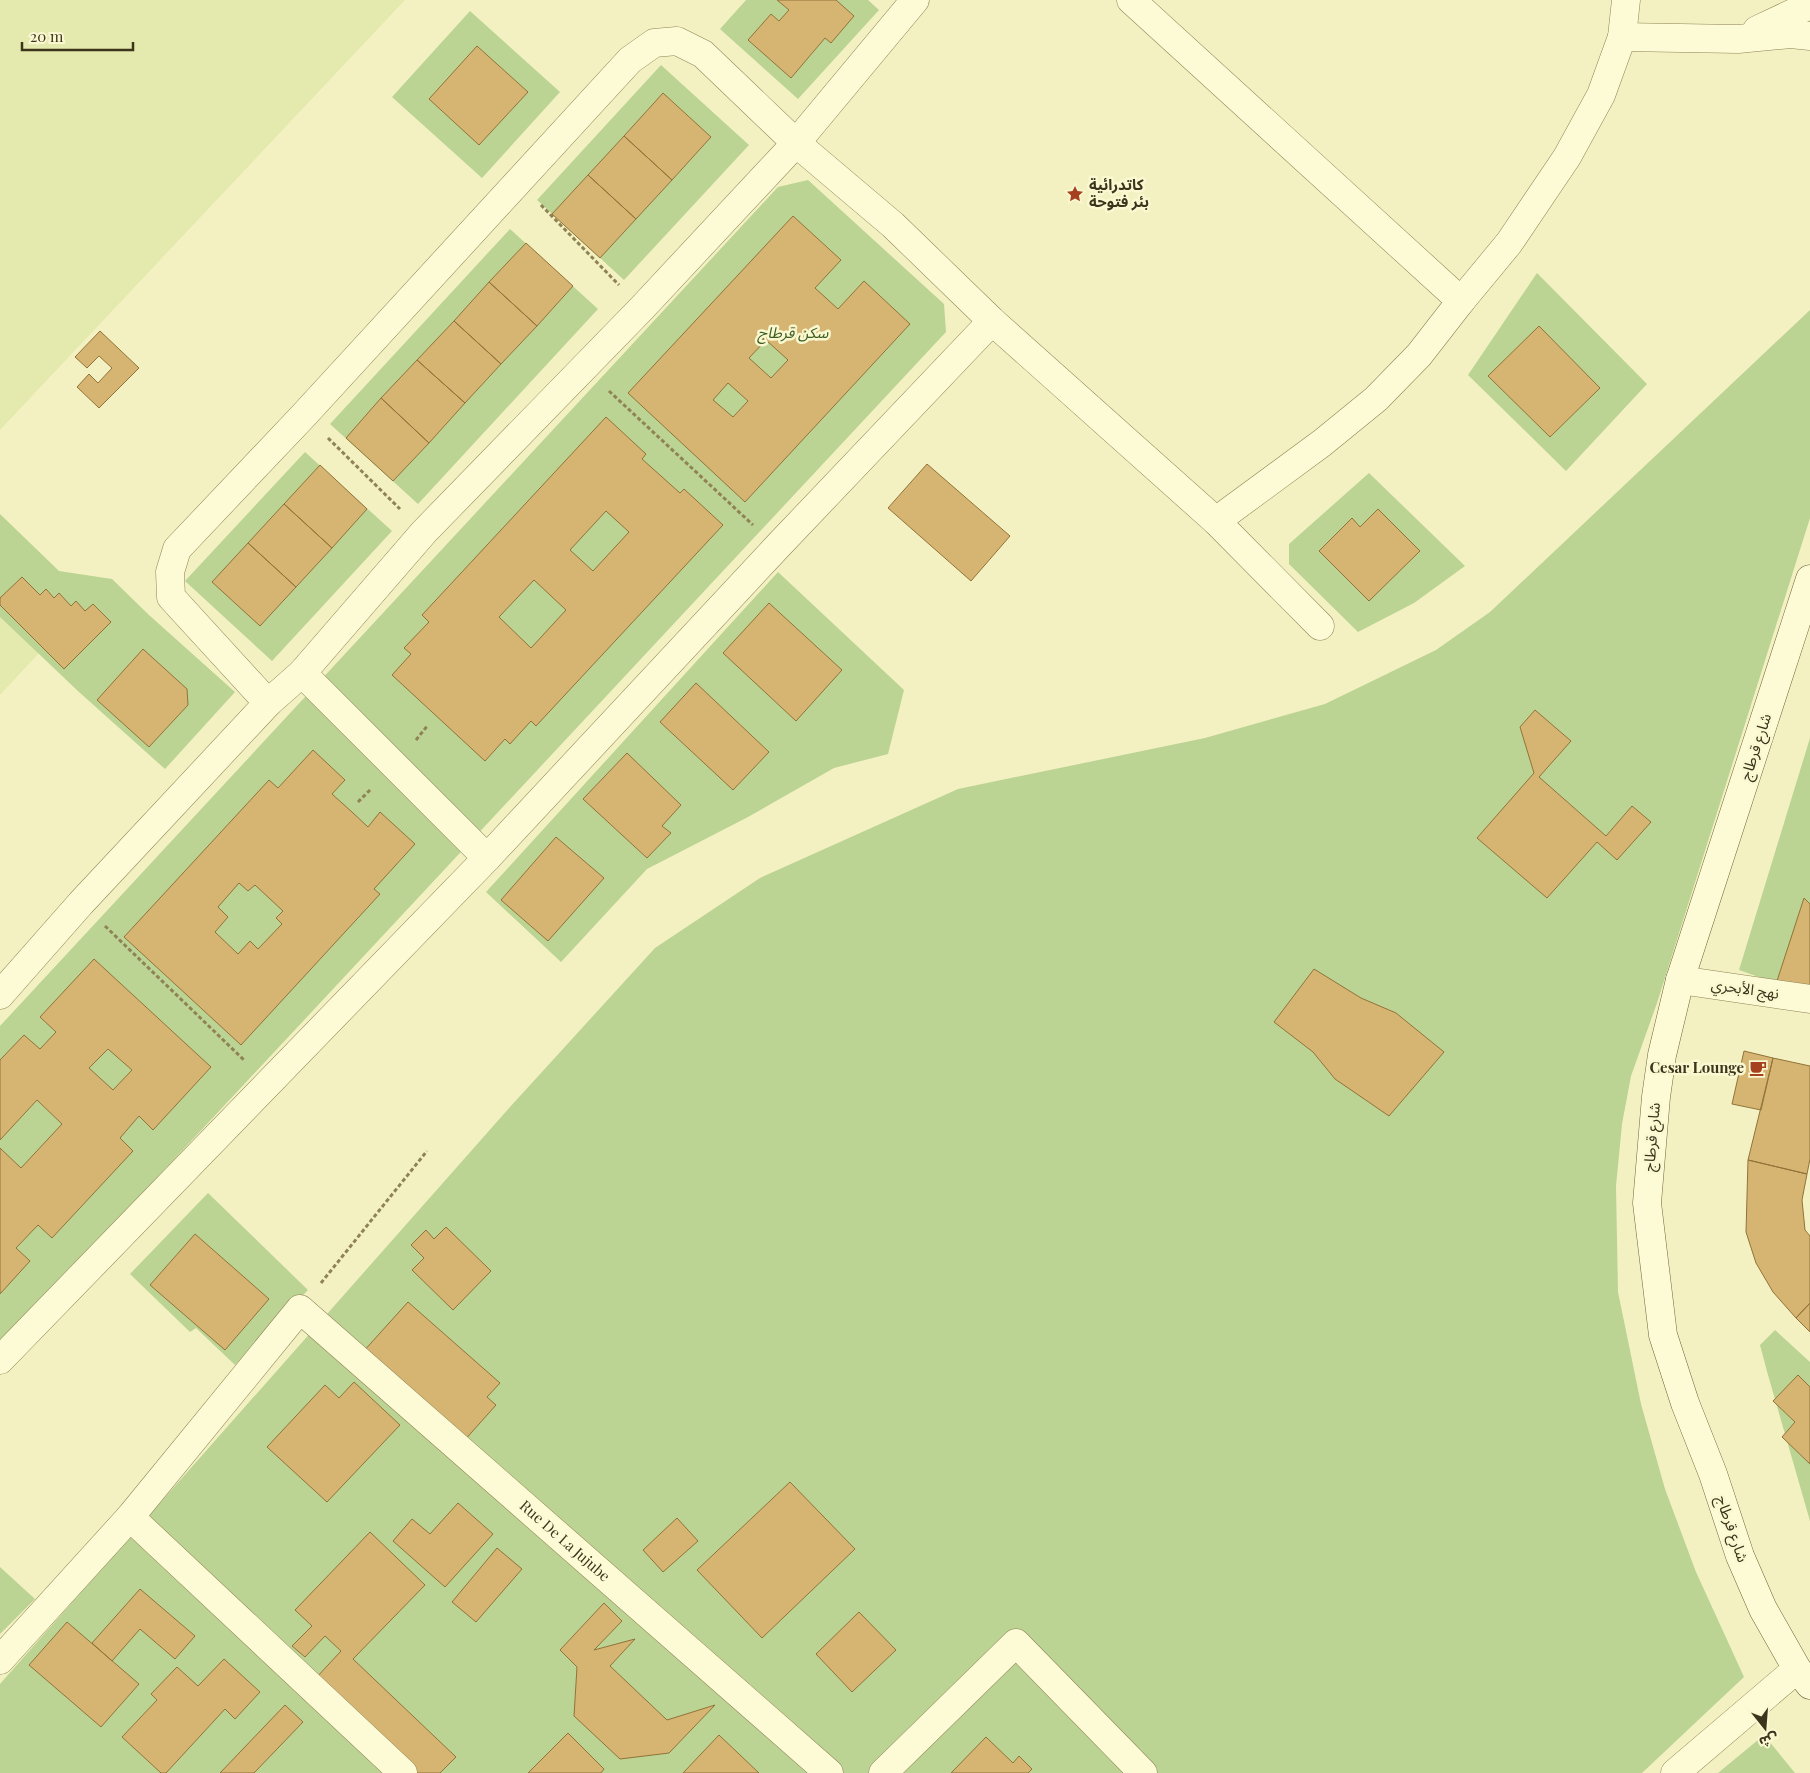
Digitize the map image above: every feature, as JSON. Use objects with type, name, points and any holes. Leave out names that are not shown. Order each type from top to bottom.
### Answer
[{"type":"street","points":[[0,995],[82,903],[268,703],[302,673],[424,532],[642,308],[796,143],[915,0]]},
{"type":"street","points":[[1131,0],[1460,302]]},
{"type":"street","points":[[1216,522],[1314,449],[1376,399],[1419,355],[1509,243],[1567,157],[1601,95],[1622,37],[1626,0]]},
{"type":"street","points":[[1738,39],[1810,6]]},
{"type":"street","points":[[1622,37],[1738,39],[1791,34],[1810,36]]},
{"type":"street","points":[[268,703],[171,597],[170,572],[177,549],[304,415],[630,60],[654,43],[677,41],[703,54],[796,143],[893,224],[992,321],[1216,522],[1320,626]]},
{"type":"street","points":[[0,1360],[487,858],[777,547],[992,321]]},
{"type":"street","name":"شارع قرطاج","points":[[1803,1677],[1763,1608],[1740,1556],[1713,1474],[1685,1403],[1663,1334],[1647,1203],[1656,1097],[1662,1055],[1680,980],[1810,580]]},
{"type":"street","points":[[302,673],[487,858]]},
{"type":"street","name":"نهج الأبحري","points":[[1680,980],[1810,999]]},
{"type":"street","points":[[0,1660],[130,1517],[300,1309]]},
{"type":"street","name":"Rue De La Jujube","points":[[300,1309],[829,1773]]},
{"type":"street","points":[[130,1517],[403,1773]]},
{"type":"street","points":[[884,1773],[1016,1643],[1142,1773]]},
{"type":"street","points":[[1675,1773],[1803,1677]]},
{"type":"path","points":[[518,182],[642,308]]},
{"type":"path","points":[[584,368],[777,547]]},
{"type":"path","points":[[304,415],[424,532]]},
{"type":"path","points":[[82,903],[268,1083]]},
{"type":"path","points":[[300,1309],[427,1151]]},
{"type":"green space","points":[[0,0],[405,0],[0,430]]},
{"type":"green space","points":[[746,0],[868,0],[879,10],[798,99],[720,29]]},
{"type":"green space","points":[[470,11],[560,92],[482,178],[392,97]]},
{"type":"green space","points":[[661,65],[749,145],[624,280],[537,200]]},
{"type":"green space","name":"سكن قرطاج","points":[[808,180],[944,304],[946,332],[0,1346],[0,1026],[778,187]]},
{"type":"green space","points":[[510,229],[598,309],[418,504],[330,424]]},
{"type":"green space","points":[[1537,273],[1647,384],[1566,471],[1468,375]]},
{"type":"green space","points":[[1810,310],[1810,518],[1657,1003],[1631,1076],[1622,1124],[1616,1186],[1618,1292],[1641,1404],[1665,1489],[1696,1572],[1744,1677],[1642,1773],[0,1773],[0,1684],[510,1107],[655,948],[760,878],[958,789],[1205,738],[1325,704],[1436,650],[1490,612]]},
{"type":"green space","points":[[305,452],[392,531],[272,661],[185,581]]},
{"type":"green space","points":[[1369,473],[1465,566],[1414,603],[1358,632],[1289,564],[1289,544]]},
{"type":"green space","points":[[0,514],[59,571],[112,579],[235,692],[165,769],[79,692],[0,617]]},
{"type":"green space","points":[[778,572],[904,690],[888,754],[834,768],[748,817],[647,869],[561,962],[486,892]]},
{"type":"green space","points":[[0,617],[39,653],[0,695]]},
{"type":"green space","points":[[1810,738],[1810,995],[1739,970]]},
{"type":"green space","points":[[208,1193],[308,1290],[235,1365],[196,1328],[190,1332],[130,1274]]},
{"type":"green space","points":[[1775,1330],[1810,1362],[1810,1521],[1760,1345]]},
{"type":"green space","points":[[0,1567],[35,1599],[0,1634]]},
{"type":"green space","points":[[1764,1735],[1795,1773],[1718,1773]]},
{"type":"building","points":[[777,0],[836,0],[854,16],[831,43],[825,38],[791,78],[748,40],[771,14],[779,21],[789,10]]},
{"type":"building","points":[[477,46],[528,92],[479,145],[429,99]]},
{"type":"building","points":[[663,93],[711,137],[672,180],[624,136]]},
{"type":"building","points":[[624,136],[672,180],[636,219],[588,175]]},
{"type":"building","points":[[588,175],[636,219],[600,258],[552,214]]},
{"type":"building","points":[[793,216],[841,260],[815,288],[838,309],[864,281],[910,324],[745,502],[628,393]],"holes":[[[766,340],[788,360],[771,378],[749,358]],[[728,383],[748,401],[733,417],[713,400]]]},
{"type":"building","points":[[526,243],[573,286],[537,326],[489,282]]},
{"type":"building","points":[[489,282],[537,326],[501,364],[454,321]]},
{"type":"building","points":[[454,321],[501,364],[465,403],[417,360]]},
{"type":"building","points":[[1539,326],[1600,388],[1550,437],[1488,376]]},
{"type":"building","points":[[100,331],[139,368],[99,408],[77,387],[89,374],[98,383],[112,368],[99,356],[87,368],[75,357]]},
{"type":"building","points":[[417,360],[465,403],[429,443],[381,398]]},
{"type":"building","points":[[381,398],[429,443],[393,481],[346,438]]},
{"type":"building","points":[[606,417],[646,454],[642,459],[680,493],[684,489],[723,525],[536,726],[531,721],[510,744],[505,739],[485,761],[392,675],[411,654],[404,648],[429,622],[422,615]],"holes":[[[606,511],[629,532],[593,571],[570,550]],[[534,580],[566,610],[531,648],[499,617]]]},
{"type":"building","points":[[927,464],[1010,536],[971,581],[888,508]]},
{"type":"building","points":[[320,465],[367,509],[332,548],[284,504]]},
{"type":"building","points":[[284,504],[332,548],[296,587],[248,543]]},
{"type":"building","points":[[1378,509],[1420,551],[1369,601],[1319,551],[1352,518],[1360,527]]},
{"type":"building","points":[[248,543],[296,587],[260,626],[212,582]]},
{"type":"building","points":[[22,577],[40,595],[46,589],[54,598],[59,593],[71,606],[76,601],[85,611],[93,604],[111,622],[64,669],[0,605],[0,598]]},
{"type":"building","points":[[769,603],[842,670],[796,721],[723,653]]},
{"type":"building","points":[[143,649],[187,689],[188,705],[149,747],[97,700]]},
{"type":"building","points":[[696,683],[769,752],[733,790],[660,722]]},
{"type":"building","points":[[1535,710],[1571,741],[1539,777],[1606,836],[1632,806],[1651,822],[1617,860],[1597,842],[1547,898],[1477,838],[1534,773],[1520,727]]},
{"type":"building","points":[[313,750],[345,780],[332,794],[368,827],[380,812],[415,844],[374,889],[380,894],[241,1045],[124,937],[269,780],[278,788]],"holes":[[[239,883],[248,891],[255,885],[283,911],[276,918],[282,924],[258,949],[250,941],[238,954],[215,932],[228,917],[218,907]]]},
{"type":"building","points":[[627,753],[681,805],[662,826],[671,833],[647,858],[583,799]]},
{"type":"building","points":[[556,837],[604,878],[548,941],[501,900]]},
{"type":"building","points":[[1804,898],[1810,904],[1810,987],[1776,984]]},
{"type":"building","points":[[94,959],[211,1067],[153,1130],[139,1116],[120,1138],[133,1151],[52,1238],[38,1225],[16,1248],[30,1261],[0,1294],[0,1148],[21,1168],[62,1124],[37,1100],[0,1140],[0,1060],[24,1035],[40,1049],[56,1032],[40,1017]],"holes":[[[108,1049],[132,1070],[113,1090],[89,1068]]]},
{"type":"building","points":[[1314,969],[1361,998],[1396,1013],[1444,1052],[1389,1116],[1335,1079],[1313,1052],[1274,1022]]},
{"type":"building","points":[[1744,1051],[1773,1058],[1761,1110],[1732,1104]]},
{"type":"building","points":[[1773,1058],[1810,1066],[1810,1159],[1807,1174],[1748,1160]]},
{"type":"building","points":[[1748,1160],[1807,1174],[1802,1200],[1805,1230],[1810,1236],[1810,1303],[1796,1318],[1773,1292],[1756,1263],[1746,1232]]},
{"type":"building","points":[[446,1227],[491,1271],[453,1310],[412,1270],[424,1258],[411,1245],[426,1230],[434,1239]]},
{"type":"building","points":[[195,1234],[269,1299],[225,1350],[150,1285]]},
{"type":"building","points":[[408,1302],[500,1383],[487,1397],[496,1405],[463,1442],[362,1353]]},
{"type":"building","points":[[1810,1303],[1810,1332],[1796,1318]]},
{"type":"building","points":[[1798,1375],[1810,1387],[1810,1464],[1782,1437],[1795,1422],[1773,1401]]},
{"type":"building","points":[[354,1382],[400,1425],[327,1502],[267,1447],[325,1385],[339,1398]]},
{"type":"building","points":[[790,1482],[855,1549],[762,1638],[697,1570]]},
{"type":"building","points":[[458,1503],[493,1534],[445,1587],[393,1541],[412,1519],[430,1534]]},
{"type":"building","points":[[677,1518],[698,1541],[663,1572],[643,1550]]},
{"type":"building","points":[[370,1532],[425,1585],[353,1659],[456,1757],[440,1773],[415,1773],[316,1678],[341,1651],[325,1636],[305,1657],[292,1646],[312,1626],[295,1610]]},
{"type":"building","points":[[497,1548],[522,1569],[476,1622],[452,1602]]},
{"type":"building","points":[[140,1589],[195,1636],[175,1659],[140,1629],[112,1661],[92,1643]]},
{"type":"building","points":[[604,1603],[622,1621],[594,1650],[635,1639],[610,1666],[667,1720],[715,1705],[669,1753],[620,1759],[574,1716],[577,1667],[560,1650]]},
{"type":"building","points":[[859,1612],[896,1650],[852,1692],[816,1654]]},
{"type":"building","points":[[67,1622],[139,1684],[101,1727],[29,1665]]},
{"type":"building","points":[[224,1659],[260,1692],[235,1719],[225,1709],[166,1773],[161,1773],[122,1737],[157,1700],[151,1694],[177,1667],[198,1686]]},
{"type":"building","points":[[285,1705],[303,1722],[254,1773],[220,1773]]},
{"type":"building","points":[[568,1733],[604,1769],[601,1773],[528,1773]]},
{"type":"building","points":[[719,1735],[759,1773],[683,1773]]},
{"type":"building","points":[[986,1737],[1013,1763],[1019,1756],[1032,1769],[1028,1773],[951,1773]]},
{"type":"place","name":"كاتدرائية بئر فتوحة","points":[[1075,194]]},
{"type":"place","name":"Cesar Lounge","points":[[1758,1068]]}]
